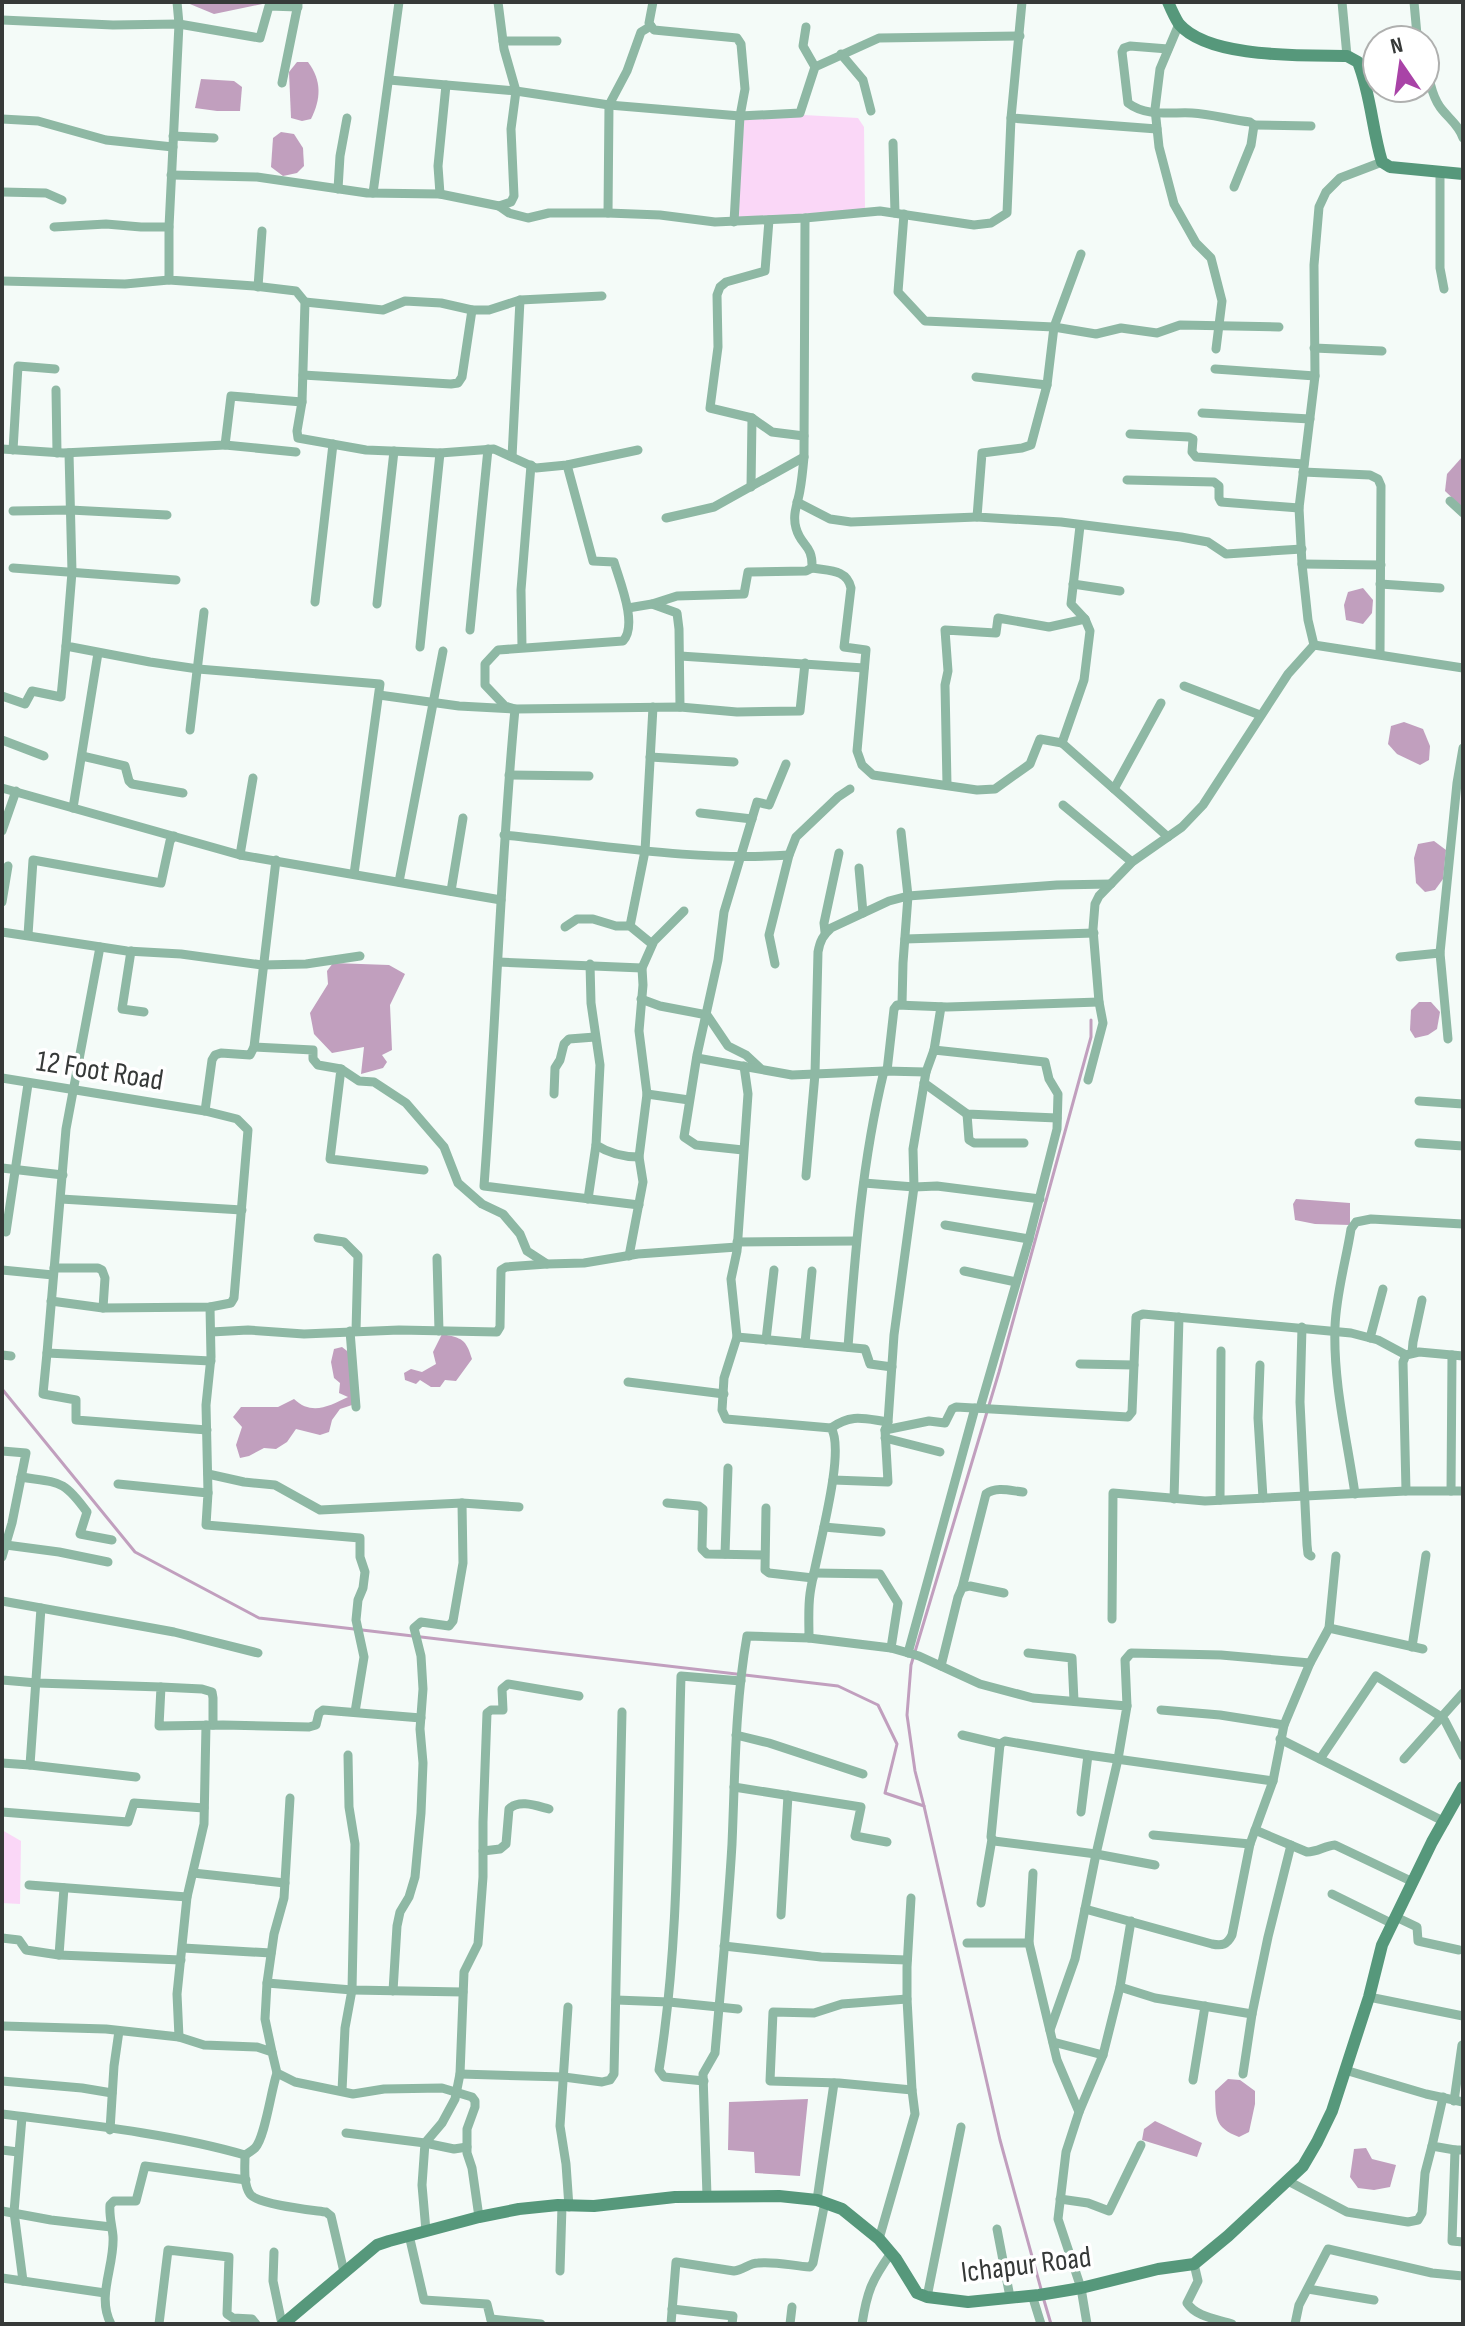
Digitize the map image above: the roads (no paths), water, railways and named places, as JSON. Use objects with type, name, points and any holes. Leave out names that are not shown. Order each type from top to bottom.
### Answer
[{"type":"street","points":[[169,280],[179,24],[177,2]]},
{"type":"street","points":[[373,193],[399,2]]},
{"type":"street","points":[[498,2],[503,41],[516,91],[511,129],[514,196],[511,202],[499,206]]},
{"type":"street","points":[[653,2],[649,23],[654,30],[737,38],[741,44],[745,89],[740,116],[734,222]]},
{"type":"street","points":[[171,175],[257,177],[373,193],[440,194],[499,206],[509,213],[528,218],[549,213],[608,213],[734,222],[880,211],[974,225],[991,223],[1007,213],[1011,118],[1022,2]]},
{"type":"street","points":[[1168,2],[1179,24],[1198,39],[1232,50],[1347,56],[1358,62],[1367,86],[1374,135],[1382,162],[1390,167],[1463,174]]},
{"type":"street","points":[[1342,2],[1347,56]]},
{"type":"street","points":[[1414,2],[1416,24]]},
{"type":"street","points":[[2,20],[113,25],[179,24],[260,38],[269,6],[298,5],[282,83]]},
{"type":"street","points":[[1179,24],[1160,69],[1155,113],[1159,147],[1174,204],[1196,243],[1211,258],[1222,301],[1216,349]]},
{"type":"street","points":[[608,213],[609,105],[627,71],[641,32],[651,26]]},
{"type":"street","points":[[806,27],[803,46],[815,67]]},
{"type":"street","points":[[389,80],[516,91],[609,105],[740,116],[800,113],[815,67],[879,38],[1020,36]]},
{"type":"street","points":[[503,41],[557,41]]},
{"type":"street","points":[[1168,49],[1124,48],[1128,103],[1132,106],[1155,113],[1193,113],[1254,125],[1311,126]]},
{"type":"street","points":[[841,54],[863,80],[871,111]]},
{"type":"street","points":[[440,194],[438,166],[446,85]]},
{"type":"street","points":[[1439,104],[1463,138]]},
{"type":"street","points":[[338,189],[347,118]]},
{"type":"street","points":[[1011,118],[1157,129]]},
{"type":"street","points":[[2,119],[38,121],[106,140],[214,138]]},
{"type":"street","points":[[1234,187],[1251,145],[1254,125]]},
{"type":"street","points":[[893,143],[900,213],[898,292],[925,321],[1054,327],[1096,334],[1121,328],[1157,333],[1180,325],[1279,327]]},
{"type":"street","points":[[1314,645],[1308,620],[1299,508],[1315,376],[1314,265],[1319,207],[1326,192],[1340,178],[1382,162]]},
{"type":"street","points":[[1440,172],[1440,268],[1444,289]]},
{"type":"street","points":[[2,192],[46,193],[62,200]]},
{"type":"street","points":[[805,218],[804,457],[794,516],[800,539],[811,551],[812,568]]},
{"type":"street","points":[[769,220],[765,271],[726,282],[717,295],[718,347],[710,408],[752,418],[772,432],[804,436]]},
{"type":"street","points":[[54,227],[106,224],[169,227]]},
{"type":"street","points":[[258,287],[262,231]]},
{"type":"street","points":[[977,517],[982,453],[1031,445],[1047,385],[1054,327],[1081,254]]},
{"type":"street","points":[[2,281],[125,284],[169,280],[296,291],[305,302],[298,438],[366,450],[440,453],[494,449],[536,468],[567,465],[638,450]]},
{"type":"street","points":[[305,302],[383,310],[405,301],[489,310],[520,300],[602,296]]},
{"type":"street","points":[[512,457],[520,300]]},
{"type":"street","points":[[303,375],[458,383],[462,377],[472,310]]},
{"type":"street","points":[[1314,348],[1382,351]]},
{"type":"street","points":[[55,369],[18,366],[7,450],[69,453],[225,445],[296,452]]},
{"type":"street","points":[[1215,369],[1315,376]]},
{"type":"street","points":[[976,377],[1047,385]]},
{"type":"street","points":[[56,390],[57,453]]},
{"type":"street","points":[[225,445],[231,396],[302,402]]},
{"type":"street","points":[[1202,413],[1310,419]]},
{"type":"street","points":[[751,487],[752,418]]},
{"type":"street","points":[[1130,434],[1189,437],[1193,439],[1192,452],[1196,457],[1370,475],[1378,479],[1381,486],[1380,654]]},
{"type":"street","points":[[315,602],[333,444]]},
{"type":"street","points":[[470,630],[488,449]]},
{"type":"street","points":[[377,604],[394,451]]},
{"type":"street","points":[[2,696],[24,704],[32,691],[61,697],[72,572],[69,453]]},
{"type":"street","points":[[420,647],[440,453]]},
{"type":"street","points":[[666,518],[714,507],[804,457]]},
{"type":"street","points":[[522,647],[521,590],[531,465]]},
{"type":"street","points":[[515,709],[505,706],[485,685],[485,664],[498,650],[623,641],[627,638],[628,608],[614,562],[593,561],[567,465]]},
{"type":"street","points":[[1127,480],[1214,482],[1219,486],[1221,502],[1299,508]]},
{"type":"street","points":[[1450,501],[1463,513]]},
{"type":"street","points":[[797,502],[830,519],[851,522],[977,517],[1061,522],[1208,542],[1226,554],[1302,549]]},
{"type":"street","points":[[13,511],[70,510],[167,515]]},
{"type":"street","points":[[1062,743],[1084,680],[1090,631],[1085,619],[1071,604],[1080,526]]},
{"type":"street","points":[[1302,564],[1381,565]]},
{"type":"street","points":[[13,568],[176,580]]},
{"type":"street","points":[[628,608],[677,596],[744,594],[748,572],[806,571],[812,568],[844,574],[851,588],[844,647],[866,650],[857,751],[862,765],[873,775],[977,790],[995,789],[1030,764],[1040,739],[1062,743],[1168,837]]},
{"type":"street","points":[[1073,584],[1120,591]]},
{"type":"street","points":[[1380,584],[1440,588]]},
{"type":"street","points":[[652,604],[677,613],[680,707]]},
{"type":"street","points":[[190,730],[204,612]]},
{"type":"street","points":[[947,785],[945,685],[948,671],[945,630],[996,633],[998,618],[1049,627],[1085,619]]},
{"type":"street","points":[[1314,645],[1463,668]]},
{"type":"street","points":[[1088,1080],[1103,1023],[1094,933],[1095,904],[1099,896],[1132,862],[1182,827],[1203,805],[1288,674],[1314,645]]},
{"type":"street","points":[[66,646],[198,669],[378,682],[379,695],[354,874]]},
{"type":"street","points":[[399,882],[443,651]]},
{"type":"street","points":[[73,808],[98,653]]},
{"type":"street","points":[[680,656],[864,668]]},
{"type":"street","points":[[379,695],[433,703],[515,709],[680,707],[737,712],[800,711],[805,663]]},
{"type":"street","points":[[1184,686],[1260,715]]},
{"type":"street","points":[[1114,789],[1161,703]]},
{"type":"street","points":[[630,926],[645,851],[653,707]]},
{"type":"street","points":[[515,709],[504,835],[484,1186],[639,1205]]},
{"type":"street","points":[[2,740],[44,756]]},
{"type":"street","points":[[1448,1039],[1440,953],[1463,748]]},
{"type":"street","points":[[82,756],[125,766],[132,784],[183,793]]},
{"type":"street","points":[[650,757],[734,762]]},
{"type":"street","points":[[743,1150],[696,1145],[684,1137],[718,960],[724,912],[757,802],[769,805],[786,764]]},
{"type":"street","points":[[509,775],[589,776]]},
{"type":"street","points":[[240,855],[253,778]]},
{"type":"street","points":[[2,788],[240,855],[501,900]]},
{"type":"street","points":[[775,964],[769,935],[796,837],[850,789]]},
{"type":"street","points":[[2,831],[16,791]]},
{"type":"street","points":[[1063,805],[1132,862]]},
{"type":"street","points":[[700,813],[752,819]]},
{"type":"street","points":[[451,891],[463,818]]},
{"type":"street","points":[[901,832],[908,896],[902,1004]]},
{"type":"street","points":[[504,835],[645,851],[740,857],[789,855]]},
{"type":"street","points":[[28,935],[33,860],[161,883],[170,841],[174,836]]},
{"type":"street","points":[[825,932],[824,923],[839,853]]},
{"type":"street","points":[[205,1111],[215,1055],[250,1055],[254,1047],[276,860]]},
{"type":"street","points":[[2,902],[8,866]]},
{"type":"street","points":[[859,868],[863,913]]},
{"type":"street","points":[[806,1176],[815,1074],[818,952],[825,932],[889,901],[908,896],[1111,884]]},
{"type":"street","points":[[629,1256],[643,1182],[639,1157],[647,1094],[639,1031],[642,968],[652,944],[684,911]]},
{"type":"street","points":[[565,927],[577,919],[630,926],[652,944]]},
{"type":"street","points":[[2,932],[131,951],[262,965],[306,964],[360,956]]},
{"type":"street","points":[[905,939],[1094,933]]},
{"type":"street","points":[[100,947],[66,1129],[43,1394],[76,1400],[76,1420],[207,1430]]},
{"type":"street","points":[[131,951],[122,1009],[144,1012]]},
{"type":"street","points":[[1400,957],[1440,953]]},
{"type":"street","points":[[498,962],[642,968]]},
{"type":"street","points":[[588,1199],[596,1145],[600,1065],[591,1003],[590,964]]},
{"type":"street","points":[[641,999],[707,1015],[728,1046],[746,1055],[760,1068]]},
{"type":"street","points":[[848,1347],[856,1241],[874,1110],[885,1071],[894,1009],[902,1004],[941,1007],[1099,1002]]},
{"type":"street","points":[[833,1480],[888,1482],[886,1430],[894,1335],[914,1187],[913,1149],[941,1007]]},
{"type":"street","points":[[554,1094],[555,1068],[564,1044],[569,1039],[595,1037]]},
{"type":"street","points":[[254,1047],[313,1050],[313,1059],[318,1065],[341,1069],[359,1081],[374,1082],[406,1103],[444,1147],[458,1183],[482,1204],[503,1214],[520,1234],[527,1251],[547,1264]]},
{"type":"street","points":[[913,1654],[983,1408],[1057,1129],[1058,1094],[1049,1079],[1045,1062],[934,1050]]},
{"type":"street","points":[[697,1058],[792,1075],[885,1071],[925,1078],[967,1114],[1057,1118]]},
{"type":"street","points":[[744,1066],[748,1094],[737,1244],[731,1279],[737,1337],[724,1378],[722,1410],[726,1419],[831,1428],[853,1417],[940,1452]]},
{"type":"street","points":[[341,1069],[330,1159],[424,1170]]},
{"type":"street","name":"12 Foot Road","points":[[2,1078],[237,1119],[248,1130],[242,1210]]},
{"type":"street","points":[[6,1232],[28,1084]]},
{"type":"street","points":[[647,1094],[689,1100]]},
{"type":"street","points":[[1419,1101],[1463,1104]]},
{"type":"street","points":[[967,1114],[969,1140],[974,1143],[1024,1143]]},
{"type":"street","points":[[1419,1143],[1463,1146]]},
{"type":"street","points":[[596,1145],[606,1152],[639,1157]]},
{"type":"street","points":[[2,1168],[63,1175]]},
{"type":"street","points":[[864,1183],[937,1186],[1040,1199]]},
{"type":"street","points":[[51,1301],[103,1308],[230,1305],[233,1301],[242,1210],[61,1199]]},
{"type":"street","points":[[1355,1494],[1337,1371],[1335,1330],[1351,1229],[1356,1222],[1371,1219],[1463,1224]]},
{"type":"street","points":[[945,1225],[1029,1239]]},
{"type":"street","points":[[318,1238],[344,1242],[358,1256],[353,1331],[356,1407]]},
{"type":"street","points":[[211,1332],[497,1332],[500,1327],[501,1270],[506,1267],[584,1263],[737,1244],[856,1241]]},
{"type":"street","points":[[437,1258],[439,1331]]},
{"type":"street","points":[[2,1271],[54,1272],[98,1268],[105,1278],[103,1308]]},
{"type":"street","points":[[766,1340],[774,1270]]},
{"type":"street","points":[[805,1343],[812,1271]]},
{"type":"street","points":[[964,1271],[1016,1282]]},
{"type":"street","points":[[1370,1338],[1383,1289]]},
{"type":"street","points":[[1406,1491],[1403,1362],[1413,1342],[1422,1300]]},
{"type":"street","points":[[210,1307],[206,1525],[360,1538],[360,1557],[365,1572],[356,1620],[364,1657],[355,1712]]},
{"type":"street","points":[[886,1430],[929,1421],[945,1423],[956,1407],[1128,1417],[1132,1412],[1138,1315],[1335,1330],[1370,1338],[1409,1354],[1463,1356]]},
{"type":"street","points":[[1174,1499],[1179,1317]]},
{"type":"street","points":[[1302,1327],[1300,1402],[1307,1545],[1311,1556]]},
{"type":"street","points":[[737,1337],[865,1349],[872,1365],[892,1367]]},
{"type":"street","points":[[1220,1500],[1221,1351]]},
{"type":"street","points":[[47,1353],[211,1361]]},
{"type":"street","points":[[1451,1491],[1452,1355]]},
{"type":"street","points":[[1080,1364],[1134,1365]]},
{"type":"street","points":[[1260,1365],[1258,1418],[1263,1498]]},
{"type":"street","points":[[628,1382],[724,1394]]},
{"type":"street","points":[[809,1638],[810,1594],[833,1480],[835,1438],[831,1428]]},
{"type":"street","points":[[2,1451],[26,1453],[2,1557]]},
{"type":"street","points":[[725,1554],[728,1468]]},
{"type":"street","points":[[208,1474],[275,1485],[320,1510],[462,1503],[519,1507]]},
{"type":"street","points":[[21,1477],[59,1483],[72,1491],[87,1512],[80,1534],[112,1540]]},
{"type":"street","points":[[118,1484],[208,1493]]},
{"type":"street","points":[[941,1666],[986,1494],[1000,1489],[1023,1492]]},
{"type":"street","points":[[1112,1619],[1113,1493],[1220,1500],[1463,1491]]},
{"type":"street","points":[[393,1991],[400,1912],[413,1887],[418,1862],[423,1763],[422,1678],[421,1656],[414,1628],[421,1622],[449,1626],[453,1621],[463,1563],[462,1503]]},
{"type":"street","points":[[667,1503],[726,1513]]},
{"type":"street","points":[[2,1505],[15,1507]]},
{"type":"street","points":[[766,1508],[765,1570],[769,1573],[814,1576],[880,1574],[898,1603],[891,1648]]},
{"type":"street","points":[[703,1509],[702,1549],[707,1554],[764,1555]]},
{"type":"street","points":[[824,1527],[881,1532]]},
{"type":"street","points":[[6,1545],[108,1562]]},
{"type":"street","points":[[1412,1647],[1426,1555]]},
{"type":"street","points":[[1085,1909],[1212,1944],[1221,1946],[1228,1943],[1250,1844],[1273,1781],[1284,1725],[1310,1663],[1329,1628],[1336,1556]]},
{"type":"street","points":[[962,1588],[970,1586],[1004,1593]]},
{"type":"street","points":[[2,1601],[174,1632],[258,1653]]},
{"type":"street","points":[[30,1765],[41,1608]]},
{"type":"street","points":[[1329,1628],[1423,1649]]},
{"type":"street","points":[[707,2196],[703,2074],[715,2053],[736,1735],[747,1636],[809,1638],[891,1648],[913,1654],[980,1684],[1033,1698],[1127,1706]]},
{"type":"street","points":[[1028,1653],[1072,1658],[1074,1701]]},
{"type":"street","points":[[1050,2030],[1075,1959],[1118,1759],[1127,1706],[1125,1660],[1131,1653],[1221,1655],[1310,1663]]},
{"type":"street","points":[[704,2081],[664,2077],[659,2070],[669,2002],[676,1910],[681,1676],[741,1677]]},
{"type":"street","points":[[1320,1759],[1376,1676],[1440,1716],[1463,1756]]},
{"type":"street","points":[[2,1680],[202,1689],[212,1692],[204,1824],[187,1897],[177,1994],[179,2037]]},
{"type":"street","points":[[426,2231],[422,2185],[425,2143],[442,2123],[456,2092],[460,2074],[464,1972],[478,1944],[487,1713],[503,1710],[503,1687],[508,1684],[579,1696]]},
{"type":"street","points":[[161,1687],[159,1726],[309,1727],[316,1725],[323,1710],[421,1718]]},
{"type":"street","points":[[1404,1759],[1463,1693]]},
{"type":"street","points":[[1161,1710],[1284,1725]]},
{"type":"street","points":[[460,2074],[564,2077],[602,2082],[610,2080],[614,2074],[622,1712]]},
{"type":"street","points":[[736,1735],[863,1774]]},
{"type":"street","points":[[962,1735],[1000,1744],[1005,1741],[1273,1781]]},
{"type":"street","points":[[1280,1739],[1445,1822]]},
{"type":"street","points":[[981,1903],[992,1839],[1000,1744]]},
{"type":"street","points":[[342,2091],[345,2028],[352,1990],[355,1844],[349,1807],[348,1755]]},
{"type":"street","points":[[1081,1812],[1088,1755]]},
{"type":"street","points":[[2,1763],[136,1777]]},
{"type":"street","points":[[734,1787],[861,1807],[855,1836],[887,1842]]},
{"type":"street","points":[[1232,2324],[1196,2313],[1189,2307],[1187,2303],[1198,2281],[1194,2264],[1288,2181],[1303,2166],[1317,2142],[1332,2111],[1369,1997],[1382,1945],[1463,1787]]},
{"type":"street","points":[[781,1915],[788,1795]]},
{"type":"street","points":[[245,2155],[255,2148],[263,2135],[277,2073],[265,2019],[271,1953],[284,1898],[290,1798]]},
{"type":"street","points":[[2,1812],[128,1822],[134,1803],[204,1808]]},
{"type":"street","points":[[483,1851],[500,1849],[506,1844],[509,1809],[514,1804],[549,1809]]},
{"type":"street","points":[[1255,1830],[1307,1852],[1335,1845],[1413,1882]]},
{"type":"street","points":[[1153,1835],[1250,1844]]},
{"type":"street","points":[[992,1839],[1155,1865]]},
{"type":"street","points":[[1243,2074],[1268,1937],[1291,1845]]},
{"type":"street","points":[[193,1873],[285,1883]]},
{"type":"street","points":[[1033,1873],[1029,1943],[1057,2060],[1079,2112]]},
{"type":"street","points":[[29,1885],[187,1897]]},
{"type":"street","points":[[59,1955],[64,1888]]},
{"type":"street","points":[[1332,1894],[1417,1927],[1418,1941],[1459,1950]]},
{"type":"street","points":[[879,2239],[915,2114],[907,1999],[911,1898]]},
{"type":"street","points":[[1087,2324],[1081,2288],[1058,2219],[1060,2199],[1066,2152],[1103,2055],[1120,1987],[1131,1921]]},
{"type":"street","points":[[2,1938],[19,1940],[26,1950],[59,1955],[181,1960]]},
{"type":"street","points":[[967,1943],[1029,1943]]},
{"type":"street","points":[[724,1946],[821,1957],[907,1960]]},
{"type":"street","points":[[183,1948],[271,1953]]},
{"type":"street","points":[[267,1983],[352,1990],[463,1992]]},
{"type":"street","points":[[1120,1987],[1155,1998],[1252,2014]]},
{"type":"street","points":[[1369,1997],[1463,2016]]},
{"type":"street","points":[[907,1999],[842,2004],[814,2013],[773,2012],[770,2081],[912,2090]]},
{"type":"street","points":[[616,2000],[738,2009]]},
{"type":"street","points":[[1193,2080],[1205,2006]]},
{"type":"street","points":[[560,2271],[566,2164],[560,2126],[568,2007]]},
{"type":"street","points":[[3,2026],[119,2031],[179,2037],[204,2045],[257,2047],[272,2052]]},
{"type":"street","points":[[110,2130],[119,2031]]},
{"type":"street","points":[[1053,2042],[1103,2055]]},
{"type":"street","points":[[1345,2070],[1458,2101],[1462,2045]]},
{"type":"street","points":[[277,2073],[295,2082],[353,2094],[384,2089],[442,2088],[472,2097],[475,2107],[467,2129],[467,2147],[479,2217]]},
{"type":"street","points":[[2,2081],[112,2093]]},
{"type":"street","points":[[671,2324],[677,2262],[734,2271],[762,2262],[810,2267],[813,2263],[834,2083]]},
{"type":"street","points":[[1288,2181],[1347,2212],[1408,2222],[1418,2220],[1422,2213],[1425,2173],[1443,2097]]},
{"type":"street","points":[[2,2114],[213,2146],[245,2155]]},
{"type":"street","points":[[22,2117],[14,2212],[23,2281]]},
{"type":"street","points":[[927,2297],[961,2127]]},
{"type":"street","points":[[346,2133],[454,2149],[467,2147]]},
{"type":"street","points":[[1060,2199],[1088,2203],[1109,2211],[1141,2145]]},
{"type":"street","points":[[1432,2146],[1459,2150],[1452,2241],[1463,2242]]},
{"type":"street","points":[[2,2150],[18,2152]]},
{"type":"street","points":[[245,2155],[250,2195],[328,2213],[344,2272]]},
{"type":"street","points":[[111,2324],[105,2314],[105,2293],[113,2237],[109,2220],[111,2203],[136,2201],[146,2165],[246,2180]]},
{"type":"street","name":"Ichapur Road","points":[[282,2324],[377,2245],[409,2235],[519,2209],[707,2196],[779,2196],[821,2201],[842,2209],[879,2239],[917,2293],[927,2297],[968,2302],[1053,2293],[1194,2264]]},
{"type":"street","points":[[2,2211],[111,2227]]},
{"type":"street","points":[[997,2229],[1010,2297]]},
{"type":"street","points":[[409,2235],[424,2300],[488,2304],[492,2321],[541,2324]]},
{"type":"street","points":[[1295,2324],[1299,2305],[1328,2249],[1432,2273],[1463,2276]]},
{"type":"street","points":[[159,2324],[168,2250],[229,2257],[227,2314],[233,2318],[252,2319],[256,2324]]},
{"type":"street","points":[[274,2252],[273,2281],[282,2324]]},
{"type":"street","points":[[862,2324],[871,2282],[891,2253]]},
{"type":"street","points":[[2,2278],[105,2293]]},
{"type":"street","points":[[1308,2289],[1374,2300]]},
{"type":"street","points":[[1035,2295],[1041,2324]]},
{"type":"street","points":[[790,2324],[792,2307]]},
{"type":"street","points":[[672,2309],[733,2316],[732,2324]]},
{"type":"waterway","points":[[924,1806],[915,1771],[907,1715],[911,1665],[999,1372],[1091,1037],[1091,1020]]},
{"type":"waterway","points":[[2,1389],[135,1552],[259,1618],[354,1629]]},
{"type":"waterway","points":[[362,1630],[838,1686],[878,1705],[897,1744],[885,1793],[924,1806],[1000,2140],[1041,2289]]},
{"type":"waterway","points":[[1043,2297],[1051,2324]]}]
